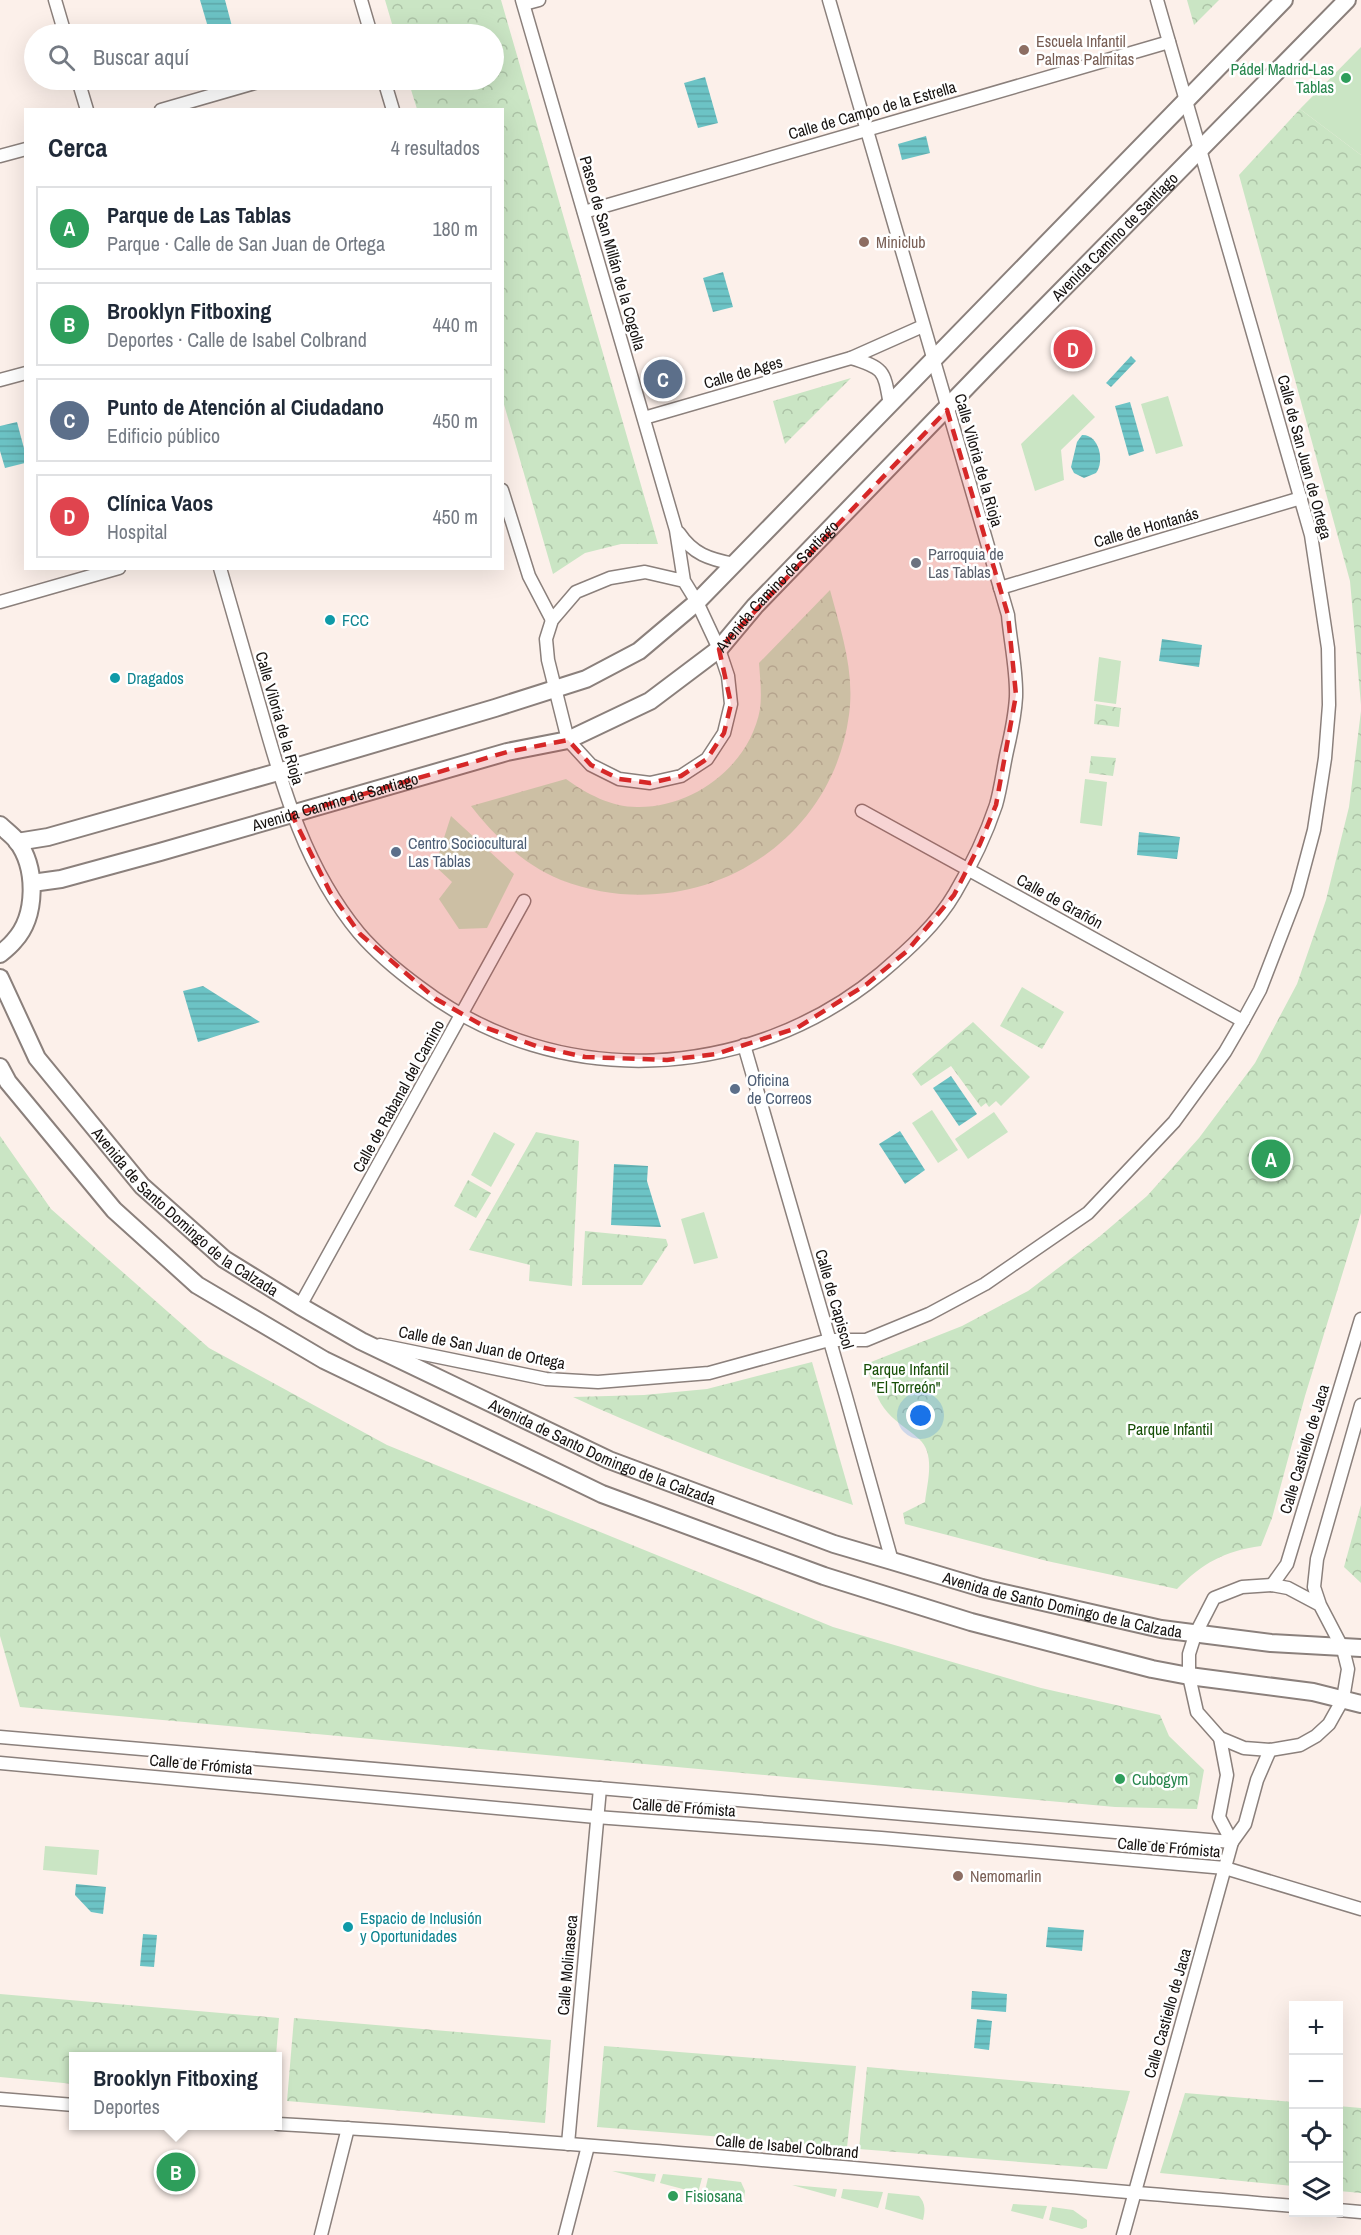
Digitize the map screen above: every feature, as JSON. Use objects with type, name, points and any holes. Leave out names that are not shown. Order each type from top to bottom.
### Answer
[{"type":"street","points":[[55,0],[62,24]]},
{"type":"street","points":[[361,0],[368,24]]},
{"type":"street","points":[[523,2],[539,0]]},
{"type":"street","name":"Calle Viloria de la Rioja","points":[[221,570],[278,772],[307,850],[330,892],[360,934],[400,972],[462,1015],[487,1028],[536,1046],[585,1057],[629,1061],[667,1060],[716,1054],[797,1028],[826,1012],[867,984],[907,951],[928,929],[954,895],[980,844],[996,805],[1016,695],[1008,615],[829,0]]},
{"type":"street","name":"Calle de San Juan de Ortega","points":[[361,1341],[478,1367],[546,1379],[598,1382],[709,1373],[829,1340],[866,1340],[929,1314],[985,1284],[1088,1213],[1174,1122],[1225,1052],[1260,990],[1297,894],[1314,830],[1329,705],[1328,648],[1311,535],[1157,0]]},
{"type":"street","points":[[17,842],[48,837],[278,772],[555,689],[586,679],[639,651],[697,602],[890,405],[975,314],[1284,0]]},
{"type":"street","name":"Avenida Camino de Santiago","points":[[32,883],[61,879],[507,752],[568,740],[650,701],[719,649],[755,606],[990,363],[1347,0]]},
{"type":"street","name":"Paseo de San Millán de la Cogolla","points":[[523,2],[676,530],[684,581]]},
{"type":"street","name":"Calle de Campo de la Estrella","points":[[584,212],[1170,42]]},
{"type":"street","points":[[81,90],[86,108]]},
{"type":"street","points":[[168,108],[230,90]]},
{"type":"street","points":[[387,90],[392,108]]},
{"type":"street","points":[[0,156],[24,150]]},
{"type":"street","name":"Calle de Ages","points":[[644,418],[851,358],[923,326]]},
{"type":"street","points":[[851,358],[872,364],[884,375],[890,405]]},
{"type":"street","points":[[0,380],[24,374]]},
{"type":"street","points":[[504,496],[529,576],[552,620]]},
{"type":"street","name":"Calle de Hontanás","points":[[1000,588],[1301,498]]},
{"type":"street","points":[[676,530],[688,547],[712,559],[734,564]]},
{"type":"street","points":[[0,602],[112,570]]},
{"type":"street","points":[[645,572],[684,581],[697,602],[719,649],[728,676],[731,704],[724,734],[707,759],[681,776],[650,783],[619,779],[591,765],[568,740],[548,660],[546,639],[552,620],[576,592],[610,578],[645,572]]},
{"type":"street","name":"Calle de Grañón","points":[[861,811],[1243,1021]]},
{"type":"street","points":[[0,825],[17,842],[32,883],[29,913],[15,940],[0,954]]},
{"type":"street","name":"Calle de Rabanal del Camino","points":[[300,1306],[524,901]]},
{"type":"street","name":"Avenida de Santo Domingo de la Calzada","points":[[0,978],[37,1058],[142,1186],[224,1259],[361,1341],[609,1460],[834,1544],[892,1562],[1004,1593],[1104,1617],[1195,1635],[1343,1649],[1361,1648]]},
{"type":"street","name":"Calle de Capiscol","points":[[744,1046],[892,1562]]},
{"type":"street","name":"Avenida de Santo Domingo de la Calzada","points":[[0,1067],[8,1082],[114,1210],[197,1285],[324,1360],[602,1494],[813,1572],[971,1622],[1140,1666],[1189,1676],[1313,1692],[1361,1704]]},
{"type":"street","name":"Calle Castiello de Jaca","points":[[1272,1585],[1287,1564],[1361,1319]]},
{"type":"street","points":[[1320,1605],[1288,1588],[1272,1585],[1242,1587],[1214,1599],[1195,1635],[1189,1653],[1189,1676],[1197,1712],[1220,1738],[1244,1748],[1270,1750],[1300,1745],[1316,1736],[1329,1724],[1343,1699],[1348,1669],[1343,1649],[1320,1605],[1314,1587],[1317,1559],[1361,1407]]},
{"type":"street","name":"Calle de Frómista","points":[[0,1737],[1232,1842]]},
{"type":"street","points":[[1220,1738],[1227,1775],[1220,1817],[1232,1842]]},
{"type":"street","name":"Calle Castiello de Jaca","points":[[1123,2235],[1232,1842],[1245,1824],[1257,1780],[1270,1750]]},
{"type":"street","name":"Calle de Frómista","points":[[0,1762],[596,1817],[881,1838],[1225,1868],[1361,1909]]},
{"type":"street","name":"Calle Molinaseca","points":[[568,2144],[600,1788]]},
{"type":"street","points":[[0,2099],[69,2105]]},
{"type":"street","name":"Calle de Isabel Colbrand","points":[[282,2124],[568,2144],[1289,2206]]},
{"type":"street","points":[[321,2235],[348,2128]]},
{"type":"street","points":[[565,2235],[588,2146]]},
{"type":"street","points":[[1343,2210],[1361,2212]]},
{"type":"highlighted area","points":[[947,410],[1008,615],[1016,695],[996,805],[980,844],[954,895],[907,951],[867,984],[797,1028],[716,1054],[667,1060],[585,1057],[536,1046],[487,1028],[436,999],[360,934],[330,892],[292,815],[507,752],[568,740],[591,765],[619,779],[650,783],[681,776],[707,759],[724,733],[731,704],[719,649]]},
{"type":"green space","points":[[385,0],[501,0],[658,544],[621,544],[585,553],[553,574],[504,404],[504,108],[417,108],[411,90],[504,90],[504,24],[392,24]]},
{"type":"green space","points":[[1187,0],[1219,0],[1194,25]]},
{"type":"green space","name":"Pádel Madrid-Las Tablas","points":[[1361,47],[1361,155],[1300,109]]},
{"type":"green space","points":[[1300,109],[1361,155],[1361,705],[1350,581],[1239,175]]},
{"type":"green space","points":[[851,378],[785,444],[773,401]]},
{"type":"green space","points":[[1073,394],[1095,417],[1061,450],[1064,480],[1035,491],[1021,444]]},
{"type":"green space","points":[[1168,396],[1183,446],[1156,454],[1141,404]]},
{"type":"green space","points":[[830,590],[846,651],[850,683],[849,715],[837,763],[814,805],[783,840],[746,867],[703,885],[657,894],[609,893],[547,874],[511,849],[471,806],[566,779],[600,799],[618,805],[637,807],[679,800],[698,791],[732,765],[745,748],[754,729],[761,703],[759,663]]},
{"type":"green space","points":[[1099,657],[1121,661],[1116,704],[1094,701]]},
{"type":"green space","points":[[1096,704],[1121,708],[1119,727],[1094,724]]},
{"type":"green space","points":[[1361,711],[1361,1213],[1305,1396],[1272,1518],[1261,1546],[1236,1551],[1205,1565],[1177,1589],[1047,1561],[905,1524],[903,1513],[925,1502],[929,1469],[927,1452],[919,1439],[884,1408],[866,1364],[962,1326],[1028,1291],[1099,1237],[1147,1196],[1199,1138],[1255,1063],[1297,984],[1326,900],[1349,807]]},
{"type":"green space","points":[[1091,756],[1116,758],[1113,776],[1089,773]]},
{"type":"green space","points":[[1085,779],[1107,782],[1102,826],[1080,823]]},
{"type":"green space","points":[[451,816],[514,874],[487,928],[459,929],[439,899],[452,882],[435,866]]},
{"type":"green space","points":[[1022,987],[1064,1012],[1042,1049],[1000,1026]]},
{"type":"green space","points":[[973,1022],[1030,1077],[1001,1106],[996,1101],[989,1107],[986,1103],[981,1107],[951,1066],[921,1086],[912,1074]]},
{"type":"green space","points":[[932,1110],[958,1150],[938,1163],[912,1123]]},
{"type":"green space","points":[[994,1112],[1008,1132],[968,1159],[955,1139]]},
{"type":"green space","points":[[494,1132],[515,1144],[491,1187],[471,1175]]},
{"type":"green space","points":[[536,1132],[579,1141],[572,1286],[529,1281],[530,1265],[469,1250]]},
{"type":"green space","points":[[0,1136],[51,1209],[209,1348],[387,1445],[833,1627],[1041,1688],[1160,1715],[1169,1736],[1204,1770],[1197,1809],[1115,1807],[20,1707],[0,1636]]},
{"type":"green space","points":[[468,1180],[491,1193],[476,1218],[454,1206]]},
{"type":"green space","points":[[704,1212],[718,1258],[694,1264],[681,1219]]},
{"type":"green space","points":[[585,1231],[666,1239],[668,1245],[642,1285],[582,1285]]},
{"type":"green space","points":[[812,1362],[853,1505],[712,1455],[573,1397],[644,1395],[707,1389]]},
{"type":"green space","points":[[1361,1505],[1361,1583],[1344,1567]]},
{"type":"green space","points":[[45,1846],[99,1850],[97,1875],[43,1870]]},
{"type":"green space","points":[[0,1994],[279,2018],[276,2052],[69,2052],[69,2084],[0,2077]]},
{"type":"green space","points":[[294,2018],[551,2040],[545,2123],[287,2101]]},
{"type":"green space","points":[[604,2046],[856,2066],[847,2147],[597,2127]]},
{"type":"green space","points":[[867,2067],[1130,2091],[1107,2169],[859,2149]]},
{"type":"green space","points":[[1185,2093],[1289,2102],[1289,2186],[1160,2173]]},
{"type":"green space","points":[[1343,2106],[1361,2108],[1361,2193],[1343,2191]]},
{"type":"green space","points":[[612,2171],[656,2174],[654,2182]]},
{"type":"green space","points":[[663,2174],[702,2178],[698,2193],[660,2183]]},
{"type":"green space","points":[[708,2178],[741,2182],[745,2191],[743,2205],[704,2195]]},
{"type":"green space","points":[[792,2185],[837,2189],[835,2197]]},
{"type":"green space","points":[[843,2189],[883,2192],[878,2208],[841,2198]]},
{"type":"green space","points":[[888,2193],[919,2196],[924,2208],[923,2220],[885,2209]]},
{"type":"green space","points":[[1013,2204],[1047,2206],[1043,2219],[1011,2211]]},
{"type":"green space","points":[[1052,2207],[1073,2210],[1087,2220],[1087,2227],[1082,2229],[1049,2220]]},
{"type":"water","points":[[200,0],[225,0],[231,24],[207,24]]},
{"type":"water","points":[[705,77],[718,123],[698,128],[684,83]]},
{"type":"water","points":[[926,136],[930,153],[902,160],[898,144]]},
{"type":"water","points":[[723,272],[733,307],[713,312],[703,278]]},
{"type":"water","points":[[1131,356],[1136,361],[1111,387],[1106,383]]},
{"type":"water","points":[[1130,402],[1144,451],[1129,456],[1115,406]]},
{"type":"water","points":[[17,422],[24,448],[24,463],[5,468],[0,451],[0,426]]},
{"type":"water","points":[[1082,435],[1093,439],[1100,455],[1099,468],[1096,473],[1084,478],[1074,473],[1071,467],[1077,442]]},
{"type":"water","points":[[1162,639],[1202,645],[1199,667],[1159,661]]},
{"type":"water","points":[[1139,832],[1180,837],[1177,859],[1137,855]]},
{"type":"water","points":[[203,986],[260,1022],[198,1042],[183,991]]},
{"type":"water","points":[[951,1076],[977,1114],[959,1126],[933,1088]]},
{"type":"water","points":[[900,1131],[925,1170],[905,1184],[879,1144]]},
{"type":"water","points":[[614,1164],[648,1166],[647,1181],[661,1227],[611,1225]]},
{"type":"water","points":[[76,1884],[106,1887],[103,1914],[91,1912],[75,1895]]},
{"type":"water","points":[[1048,1927],[1084,1930],[1082,1951],[1046,1947]]},
{"type":"water","points":[[143,1934],[157,1935],[154,1967],[140,1966]]},
{"type":"water","points":[[972,1991],[1007,1994],[1006,2012],[971,2009]]},
{"type":"water","points":[[977,2019],[992,2021],[989,2050],[974,2048]]},
{"type":"place","name":"Escuela Infantil Palmas Palmitas","points":[[1024,50]]},
{"type":"place","name":"Pádel Madrid-Las Tablas","points":[[1346,78]]},
{"type":"place","name":"Miniclub","points":[[864,242]]},
{"type":"place","name":"Clínica Vaos","points":[[1073,349]]},
{"type":"place","name":"Punto de Atención al Ciudadano","points":[[663,379]]},
{"type":"place","name":"Parroquia de Las Tablas","points":[[916,563]]},
{"type":"place","name":"FCC","points":[[330,620]]},
{"type":"place","name":"Dragados","points":[[115,678]]},
{"type":"place","name":"Centro Sociocultural Las Tablas","points":[[396,852]]},
{"type":"place","name":"Oficina de Correos","points":[[735,1089]]},
{"type":"place","name":"Parque de Las Tablas","points":[[1271,1159]]},
{"type":"place","name":"Cubogym","points":[[1120,1779]]},
{"type":"place","name":"Nemomarlin","points":[[958,1876]]},
{"type":"place","name":"Espacio de Inclusión y Oportunidades","points":[[348,1927]]},
{"type":"place","name":"Brooklyn Fitboxing","points":[[176,2172]]},
{"type":"place","name":"Fisiosana","points":[[673,2196]]},
{"type":"park label","name":"Parque Infantil \"El Torreón\"","points":[[906,1378]]},
{"type":"park label","name":"Parque Infantil","points":[[1170,1429]]}]
